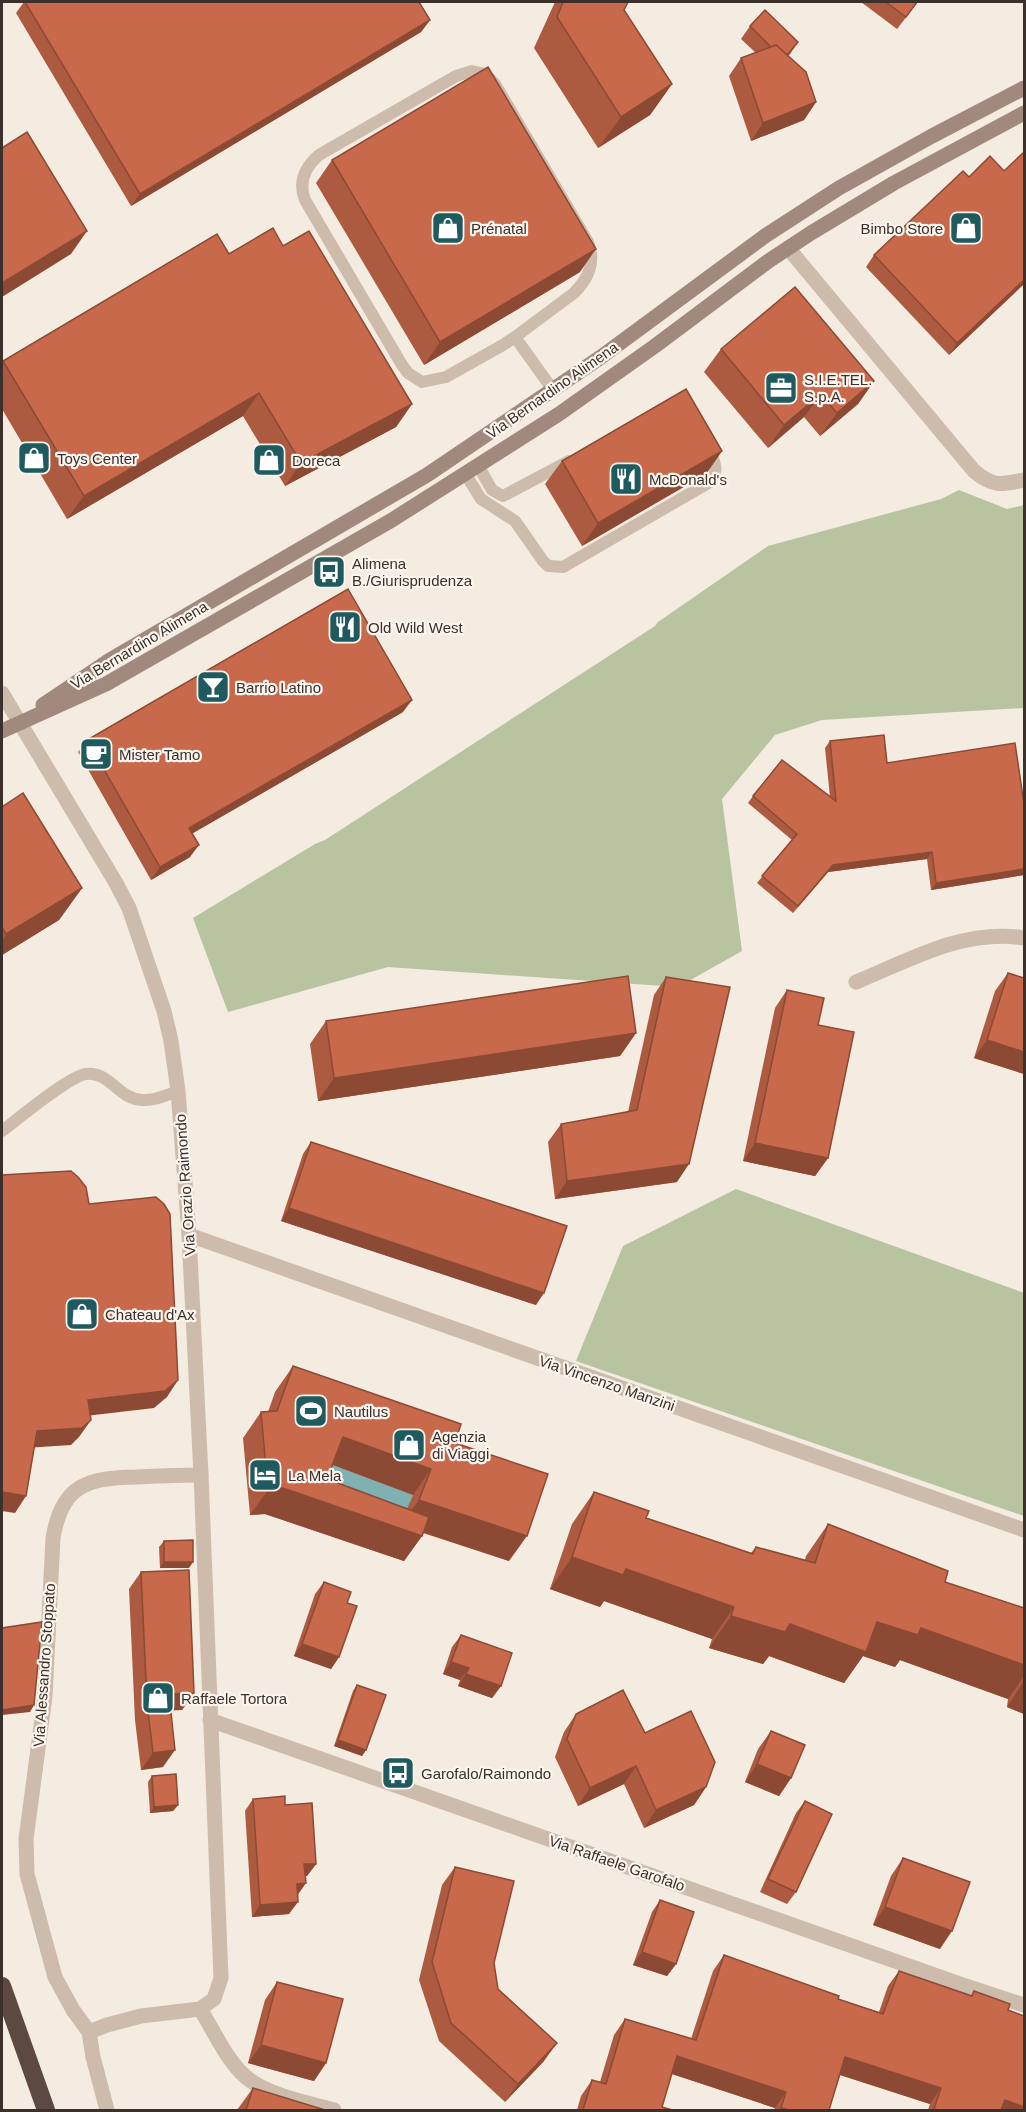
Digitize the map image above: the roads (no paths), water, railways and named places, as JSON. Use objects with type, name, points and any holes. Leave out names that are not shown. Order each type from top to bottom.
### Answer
[{"type":"highway","points":[[2,1986],[46,2110]]},
{"type":"street","name":"Via Bernardino Alimena","points":[[19,722],[110,660],[427,475],[601,357],[765,236],[817,203],[924,140],[1024,88]]},
{"type":"street","name":"Via Bernardino Alimena","points":[[19,722],[106,684],[375,530],[472,471],[608,380],[788,248],[894,183],[1024,113]]},
{"type":"street","points":[[788,248],[974,471],[994,484],[1008,484],[1024,480]]},
{"type":"street","name":"Via Orazio Raimondo","points":[[2,693],[129,908],[164,1011],[171,1041],[178,1091],[189,1235],[210,1719]]},
{"type":"street","points":[[2,731],[19,722]]},
{"type":"street","points":[[856,982],[965,939],[986,935],[1024,938]]},
{"type":"street","name":"Via Vincenzo Manzini","points":[[189,1235],[1024,1530]]},
{"type":"street","name":"Via Alessandro Stoppato","points":[[89,2032],[66,1999],[51,1966],[29,1885],[26,1856],[26,1839],[45,1696],[51,1563],[55,1527],[67,1500],[92,1481],[112,1477],[201,1475]]},
{"type":"street","points":[[107,2110],[89,2032],[141,2016],[201,2009],[213,1999],[221,1978],[210,1719]]},
{"type":"street","name":"Via Raffaele Garofalo","points":[[210,1719],[1024,2005]]},
{"type":"street","points":[[201,2009],[236,2066],[252,2082],[280,2094],[334,2110]]},
{"type":"lane","points":[[472,71],[485,74],[495,84],[591,249],[591,268],[581,286],[515,338],[446,377],[422,382],[416,379],[402,365],[302,193],[303,176],[306,169],[319,155],[456,76],[472,71]]},
{"type":"lane","points":[[515,338],[553,390]]},
{"type":"lane","points":[[472,471],[481,499],[515,521],[548,566],[563,567],[710,482],[715,476],[716,467],[703,439]]},
{"type":"lane","points":[[472,471],[492,490],[503,496],[580,454]]},
{"type":"lane","points":[[2,1131],[82,1074],[103,1076],[125,1096],[141,1100],[154,1099],[178,1091]]},
{"type":"water","points":[[325,1462],[413,1495],[397,1537],[309,1505]]},
{"type":"place","name":"Prénatal","points":[[448,228]]},
{"type":"place","name":"Bimbo Store","points":[[966,228]]},
{"type":"place","name":"S.I.E.TEL. S.p.A.","points":[[781,388]]},
{"type":"place","name":"Toys Center","points":[[34,458]]},
{"type":"place","name":"Doreca","points":[[269,460]]},
{"type":"place","name":"McDonald's","points":[[626,479]]},
{"type":"place","name":"Alimena B./Giurisprudenza","points":[[329,572]]},
{"type":"place","name":"Old Wild West","points":[[345,627]]},
{"type":"place","name":"Barrio Latino","points":[[213,687]]},
{"type":"place","name":"Mister Tamo","points":[[96,754]]},
{"type":"place","name":"Chateau d'Ax","points":[[82,1314]]},
{"type":"place","name":"Nautilus","points":[[311,1411]]},
{"type":"place","name":"Agenzia di Viaggi","points":[[409,1445]]},
{"type":"place","name":"La Mela","points":[[265,1475]]},
{"type":"place","name":"Raffaele Tortora","points":[[158,1698]]},
{"type":"place","name":"Garofalo/Raimondo","points":[[398,1773]]}]
